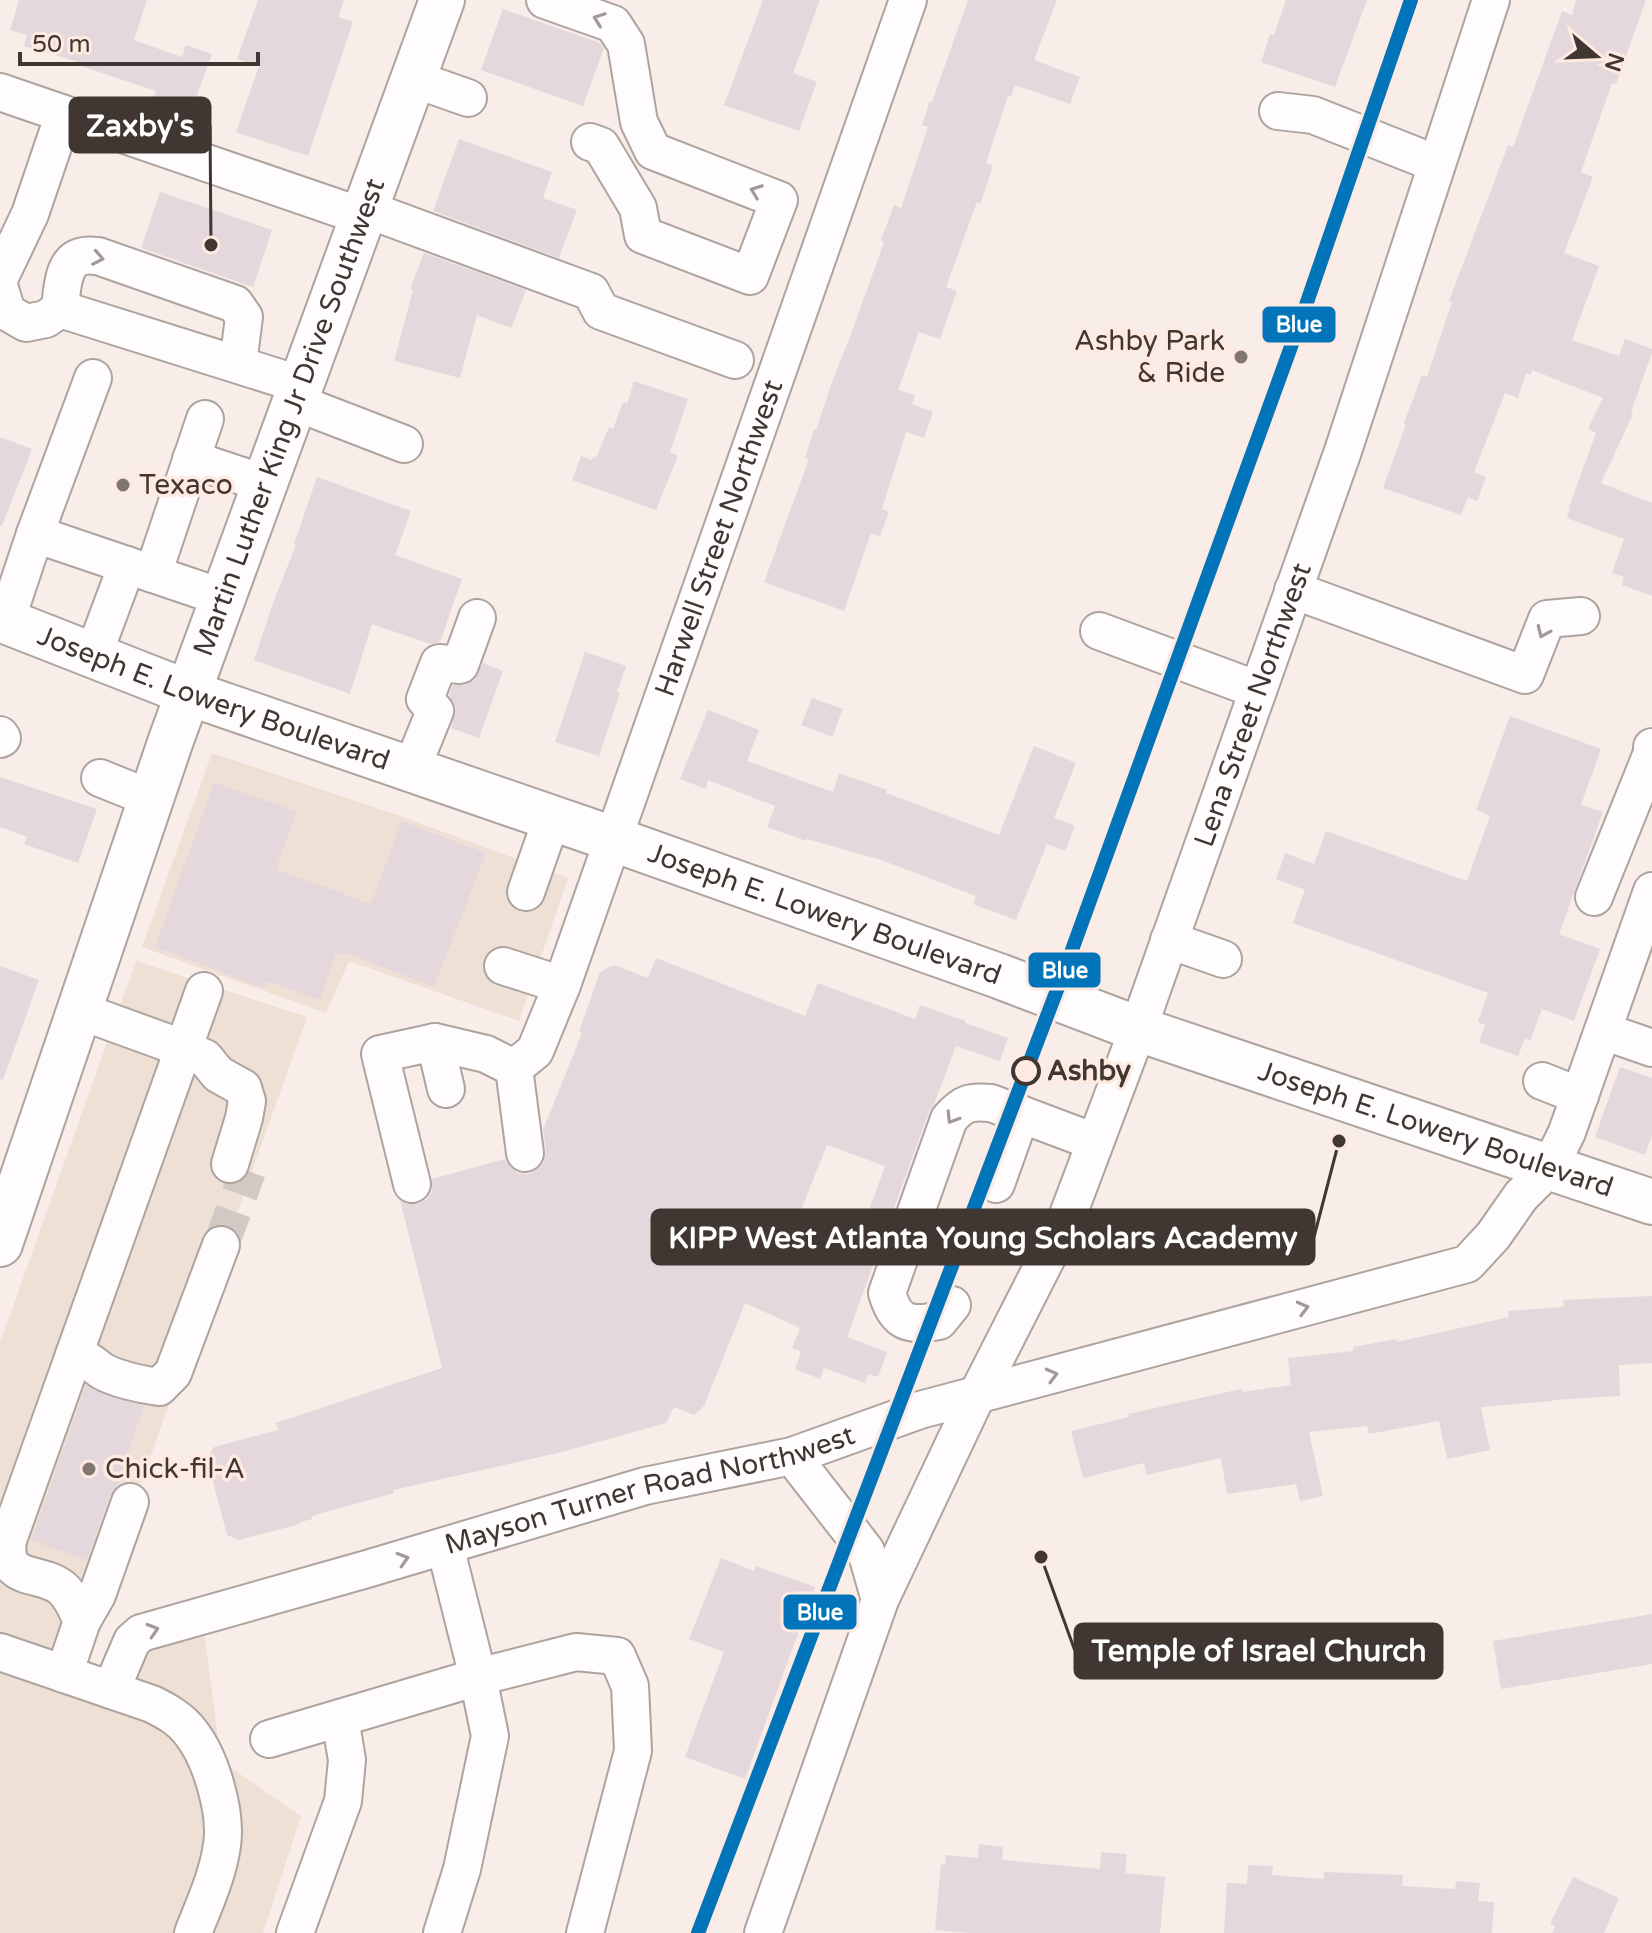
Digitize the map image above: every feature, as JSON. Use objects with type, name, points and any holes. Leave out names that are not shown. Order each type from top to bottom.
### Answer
[{"type":"main road","name":"Martin Luther King Jr Drive Southwest","points":[[0,1244],[189,693],[442,0]]},
{"type":"main road","name":"Joseph E. Lowery Boulevard","points":[[3,620],[189,693],[613,839],[999,976],[1138,1029],[1652,1202]]},
{"type":"street","points":[[545,0],[613,24],[626,44],[646,137],[638,208],[643,235],[750,276],[779,200],[646,137],[596,144],[638,208]]},
{"type":"street","name":"Harwell Street Northwest","points":[[514,1068],[535,1051],[562,985],[908,0]]},
{"type":"street","name":"Lena Street Northwest","points":[[763,1933],[880,1600],[977,1395],[1066,1220],[1138,1029],[1343,451],[1491,0]]},
{"type":"street","points":[[414,79],[468,98]]},
{"type":"street","points":[[0,92],[591,292],[601,311],[735,360]]},
{"type":"street","points":[[1278,111],[1313,115],[1437,164]]},
{"type":"street","points":[[0,277],[30,214],[64,114]]},
{"type":"street","points":[[0,289],[7,312],[26,323],[46,319],[60,309],[63,279],[71,262],[81,256],[98,256],[235,304],[244,317],[238,364]]},
{"type":"street","points":[[60,309],[238,364],[404,444]]},
{"type":"street","points":[[3,620],[93,378]]},
{"type":"street","points":[[93,656],[140,570],[191,459],[205,419]]},
{"type":"street","points":[[191,459],[266,484]]},
{"type":"street","points":[[35,534],[224,598]]},
{"type":"street","points":[[1293,590],[1525,675],[1547,619],[1581,616]]},
{"type":"street","points":[[411,770],[435,711],[425,699],[439,663],[460,665],[477,618]]},
{"type":"street","points":[[1099,631],[1258,690]]},
{"type":"street","points":[[1594,897],[1652,747]]},
{"type":"street","points":[[100,778],[152,799]]},
{"type":"street","points":[[526,892],[552,818]]},
{"type":"street","name":"Mayson Turner Road Northwest","points":[[111,1690],[132,1641],[141,1633],[645,1486],[792,1456],[920,1410],[1467,1264],[1493,1236],[1521,1196],[1550,1167],[1567,1132],[1652,891]]},
{"type":"street","points":[[1169,940],[1223,959]]},
{"type":"street","points":[[503,966],[562,985]]},
{"type":"street","points":[[82,1621],[61,1587],[15,1570],[6,1554],[8,1540],[82,1357],[194,1053],[204,991]]},
{"type":"street","points":[[80,1011],[194,1053],[218,1074],[243,1088],[247,1101],[239,1167]]},
{"type":"street","points":[[1603,1031],[1652,1048]]},
{"type":"street","points":[[435,1042],[446,1089]]},
{"type":"street","points":[[412,1184],[380,1054],[435,1042],[486,1054],[514,1068],[525,1153]]},
{"type":"street","points":[[1542,1081],[1580,1096]]},
{"type":"street","points":[[952,1305],[939,1321],[918,1325],[902,1320],[892,1310],[887,1293],[949,1119],[959,1107],[975,1101],[991,1103],[1095,1142]]},
{"type":"street","points":[[996,1184],[1021,1114]]},
{"type":"street","points":[[82,1357],[104,1372],[146,1386],[159,1387],[173,1373],[212,1242]]},
{"type":"street","points":[[792,1456],[866,1551],[880,1600]]},
{"type":"street","points":[[64,1674],[82,1621],[97,1595],[130,1502]]},
{"type":"street","points":[[442,1933],[462,1869],[490,1736],[445,1546]]},
{"type":"street","points":[[0,1652],[152,1704],[169,1713],[191,1733],[209,1767],[224,1835],[219,1863],[193,1933]]},
{"type":"street","points":[[269,1739],[478,1677],[576,1652],[617,1656],[630,1686],[633,1751],[585,1933]]},
{"type":"street","points":[[295,1933],[343,1801],[347,1760],[340,1718]]},
{"type":"shaded area","points":[[212,753],[403,817],[568,878],[519,1021],[349,961],[326,1013],[142,947]]},
{"type":"shaded area","points":[[136,961],[307,1017],[73,1674],[204,1630],[221,1761],[301,1816],[263,1933],[0,1933],[0,1343]]},
{"type":"building","points":[[19,0],[147,0],[134,40],[182,57],[186,45],[212,54],[190,114],[153,101],[156,91],[75,64],[76,61],[24,46],[27,35],[10,30]]},
{"type":"building","points":[[258,0],[344,0],[338,17],[353,22],[308,156],[236,132],[259,66],[237,59]]},
{"type":"building","points":[[763,0],[820,0],[793,73],[817,82],[799,131],[724,105]]},
{"type":"building","points":[[968,0],[1057,0],[1034,60],[1080,77],[1070,104],[1015,85],[1011,97],[1008,96],[986,163],[993,165],[981,203],[977,202],[946,287],[957,291],[940,339],[919,332],[898,390],[915,395],[912,404],[933,412],[924,438],[906,432],[882,509],[889,512],[880,536],[871,533],[844,611],[764,582],[809,459],[805,458],[814,429],[884,242],[881,240],[894,205],[901,208],[928,127],[922,125]]},
{"type":"building","points":[[1286,0],[1367,0],[1335,87],[1261,62]]},
{"type":"building","points":[[1576,0],[1646,0],[1616,84],[1612,83],[1581,172],[1593,177],[1564,253],[1599,266],[1572,340],[1619,356],[1625,339],[1652,349],[1631,412],[1633,414],[1601,483],[1652,503],[1652,596],[1622,585],[1624,577],[1612,573],[1624,539],[1567,518],[1596,433],[1588,429],[1603,398],[1532,370],[1531,375],[1526,373],[1518,398],[1505,393],[1474,472],[1486,477],[1477,501],[1468,497],[1461,515],[1383,488],[1422,375],[1427,377],[1452,302],[1449,301],[1508,145],[1513,147],[1562,11],[1572,15]]},
{"type":"building","points":[[503,9],[600,43],[604,48],[583,106],[481,70]]},
{"type":"building","points":[[459,139],[552,172],[543,198],[577,210],[559,258],[433,211]]},
{"type":"building","points":[[160,192],[272,230],[253,287],[141,248]]},
{"type":"building","points":[[424,253],[526,290],[511,328],[477,315],[460,378],[394,361],[413,290],[410,289]]},
{"type":"building","points":[[634,381],[688,399],[670,452],[678,456],[656,510],[572,480],[581,456],[592,460],[593,456],[596,458],[609,427],[613,429],[623,402],[627,404]]},
{"type":"building","points":[[0,437],[32,449],[2,526],[0,526]]},
{"type":"building","points":[[317,477],[411,511],[395,555],[462,579],[440,642],[430,644],[372,624],[350,694],[254,660]]},
{"type":"building","points":[[585,652],[626,666],[599,756],[555,742]]},
{"type":"building","points":[[483,663],[503,671],[479,738],[451,728],[456,709],[449,695],[453,685],[466,685],[474,680]]},
{"type":"building","points":[[812,698],[843,709],[832,737],[801,725]]},
{"type":"building","points":[[708,710],[759,730],[747,761],[833,792],[839,773],[999,835],[1034,746],[1076,763],[1054,818],[1075,826],[1065,851],[1047,844],[1016,920],[973,904],[976,896],[881,860],[806,841],[767,827],[775,806],[708,780],[706,789],[680,779]]},
{"type":"building","points":[[1510,716],[1601,749],[1581,805],[1603,812],[1559,934],[1600,949],[1574,1021],[1542,1009],[1530,1041],[1525,1038],[1518,1056],[1479,1042],[1485,1025],[1478,1022],[1488,993],[1293,923],[1305,890],[1276,879],[1285,853],[1314,864],[1326,831],[1467,881],[1490,816],[1476,810]]},
{"type":"building","points":[[0,777],[97,809],[78,863],[24,844],[27,837],[0,827]]},
{"type":"building","points":[[214,782],[297,812],[276,869],[371,904],[402,821],[486,853],[434,987],[346,953],[344,956],[336,953],[320,1000],[267,981],[264,988],[155,947]]},
{"type":"building","points":[[656,958],[805,1016],[818,983],[915,1019],[920,1005],[1008,1038],[1000,1061],[956,1046],[929,1112],[847,1337],[887,1352],[878,1377],[868,1374],[865,1383],[824,1368],[820,1379],[795,1369],[801,1352],[792,1348],[800,1328],[745,1303],[704,1406],[694,1415],[674,1407],[666,1423],[562,1452],[393,1490],[394,1493],[312,1516],[312,1519],[300,1524],[239,1540],[227,1535],[207,1459],[214,1447],[278,1430],[276,1423],[442,1368],[400,1200],[418,1204],[426,1200],[432,1191],[432,1179],[505,1159],[518,1173],[528,1174],[538,1169],[544,1162],[546,1151],[543,1130],[582,1033],[579,1032],[600,972],[614,965],[648,978]],"holes":[[[827,1145],[885,1166],[861,1232],[801,1210]]]},
{"type":"building","points":[[0,966],[39,980],[3,1080],[0,1079]]},
{"type":"building","points":[[1620,1067],[1652,1078],[1652,1135],[1645,1155],[1595,1137]]},
{"type":"building","points":[[1652,1296],[1652,1363],[1619,1365],[1620,1396],[1481,1407],[1490,1450],[1447,1459],[1439,1421],[1369,1434],[1367,1426],[1309,1432],[1323,1496],[1300,1501],[1296,1484],[1227,1494],[1221,1458],[1146,1475],[1144,1463],[1083,1478],[1071,1431],[1129,1417],[1128,1414],[1241,1389],[1242,1392],[1291,1385],[1288,1358],[1353,1351],[1353,1347],[1396,1339],[1397,1342],[1509,1317],[1508,1311],[1564,1307],[1563,1300]]},
{"type":"building","name":"Chick-fil-A","points":[[86,1385],[108,1396],[144,1406],[117,1486],[110,1495],[87,1560],[31,1540]]},
{"type":"building","points":[[721,1558],[754,1571],[756,1566],[815,1587],[745,1779],[685,1757],[724,1652],[689,1639]]},
{"type":"building","points":[[1652,1614],[1652,1664],[1501,1689],[1493,1641]]},
{"type":"building","points":[[979,1844],[1003,1847],[1002,1860],[1100,1869],[1101,1852],[1127,1854],[1125,1873],[1165,1877],[1160,1933],[970,1933],[935,1930],[941,1864],[945,1865],[946,1855],[978,1858]]},
{"type":"building","points":[[1248,1865],[1273,1866],[1272,1875],[1324,1879],[1324,1872],[1403,1875],[1402,1886],[1455,1889],[1456,1881],[1480,1883],[1478,1901],[1494,1902],[1492,1933],[1224,1933],[1227,1883],[1247,1884]]},
{"type":"building","points":[[1573,1877],[1619,1898],[1604,1933],[1552,1933],[1555,1926],[1550,1924]]},
{"type":"tunnel","points":[[221,1245],[248,1171]]},
{"type":"transit line","name":"Blue","points":[[698,1933],[1068,961],[1305,308],[1411,0]]},
{"type":"place","name":"Zaxby's","points":[[211,245]]},
{"type":"place","name":"Ashby Park & Ride","points":[[1241,357]]},
{"type":"place","name":"Texaco","points":[[123,485]]},
{"type":"place","name":"Ashby","points":[[1026,1071]]},
{"type":"place","name":"KIPP West Atlanta Young Scholars Academy","points":[[1339,1141]]},
{"type":"place","name":"Chick-fil-A","points":[[89,1469]]},
{"type":"place","name":"Temple of Israel Church","points":[[1041,1557]]}]
